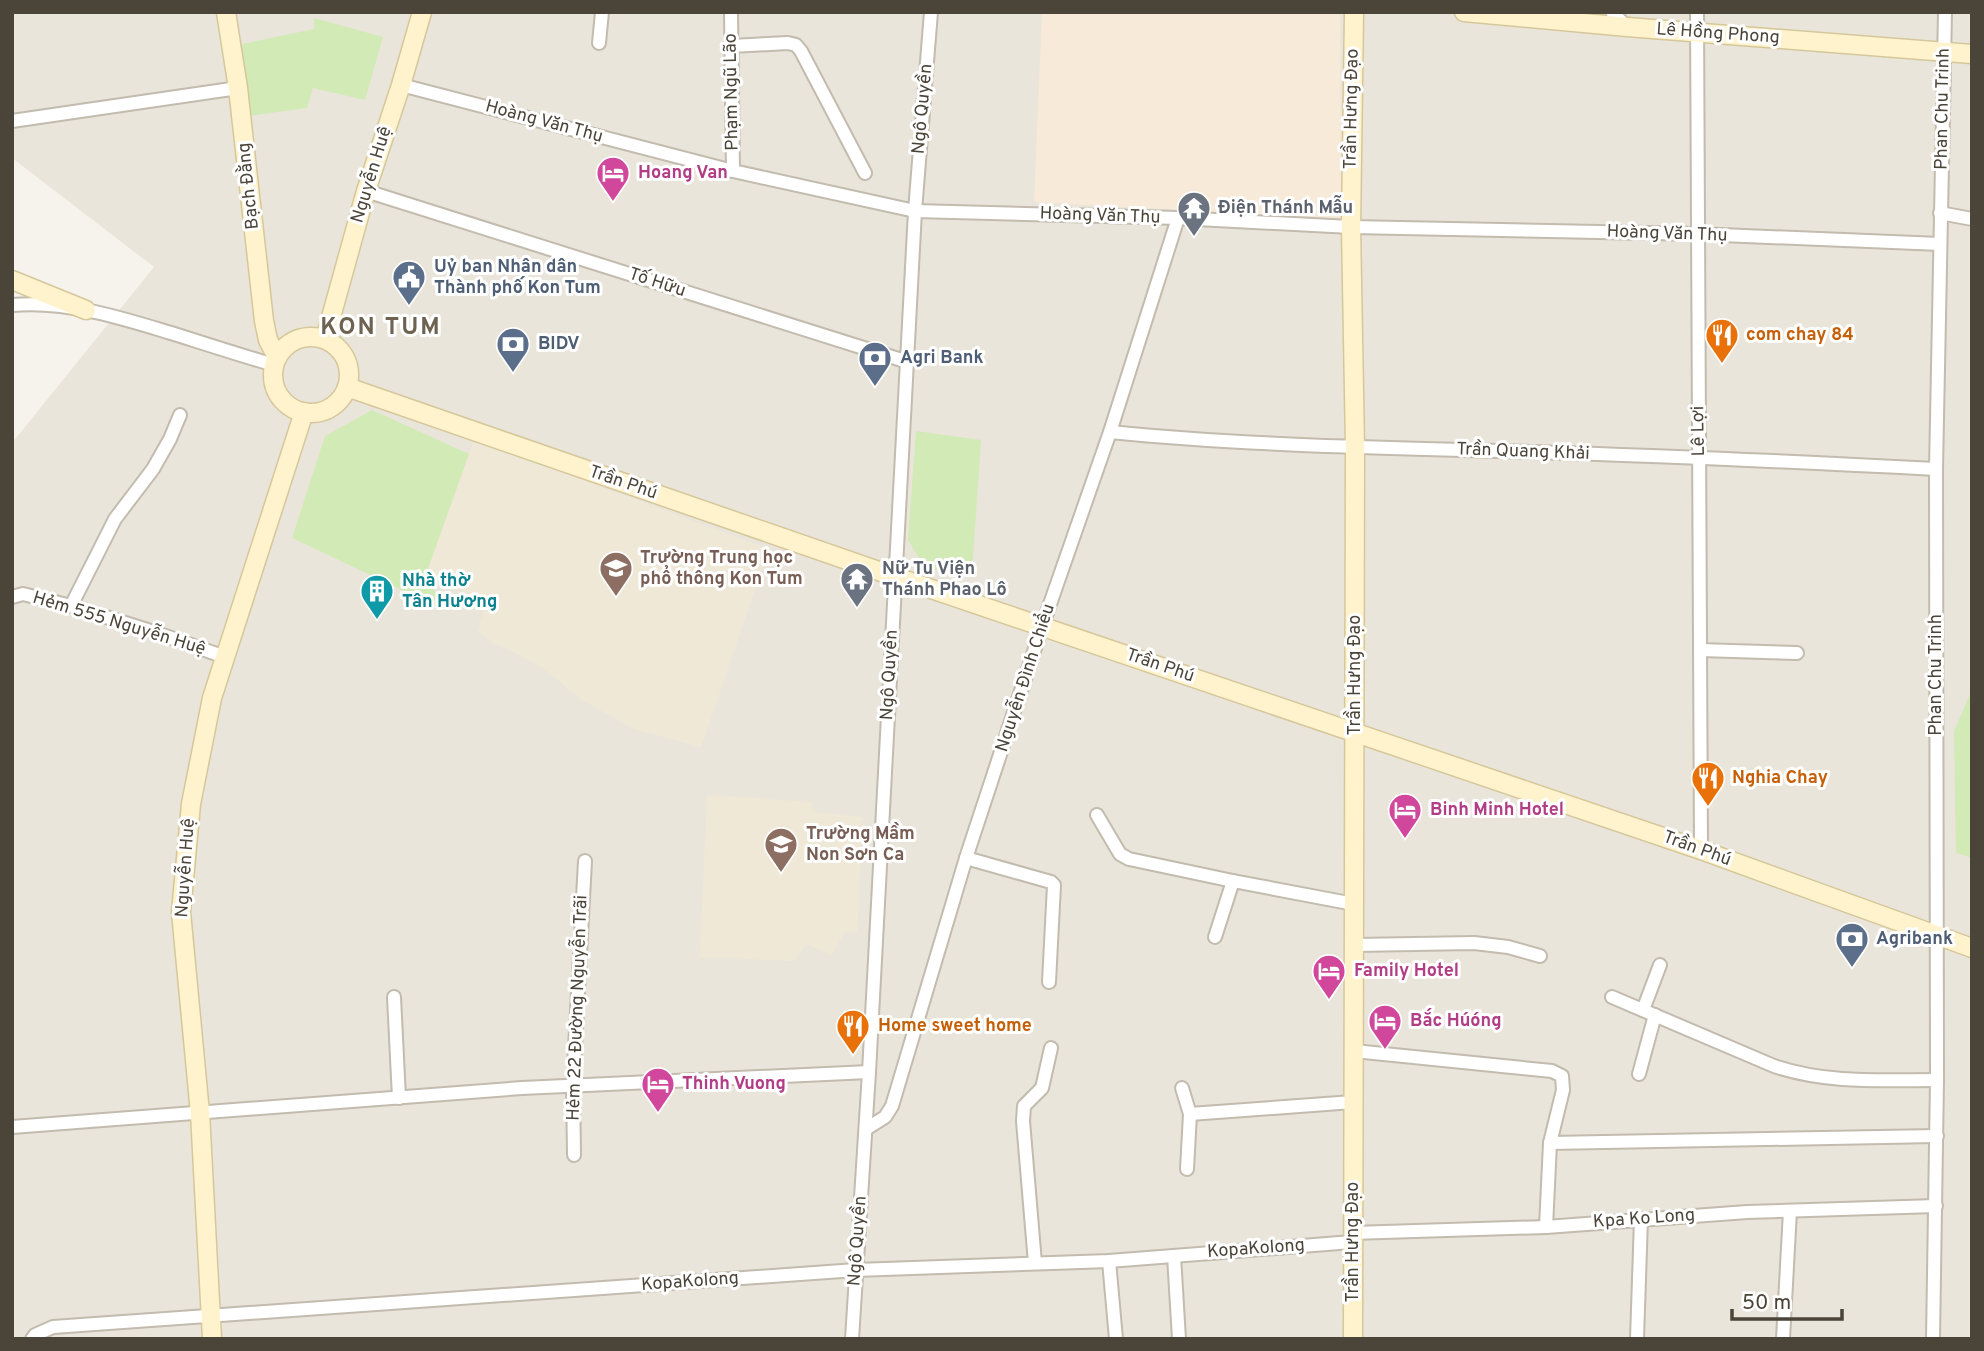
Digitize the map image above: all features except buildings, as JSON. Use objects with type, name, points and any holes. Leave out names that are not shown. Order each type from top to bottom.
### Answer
[{"type":"street","name":"Bạch Đằng","points":[[226,12],[239,88],[264,321],[276,361]]},
{"type":"street","name":"Nguyễn Huệ","points":[[324,339],[366,191],[422,12]]},
{"type":"street","points":[[599,43],[602,12]]},
{"type":"street","name":"Phạm Ngũ Lão","points":[[731,12],[733,171]]},
{"type":"street","name":"Ngô Quyền","points":[[852,1339],[866,1129],[915,211],[931,12]]},
{"type":"street","name":"Trần Hưng Đạo","points":[[1353,12],[1351,227],[1356,732],[1353,1339]]},
{"type":"street","name":"Lê Hồng Phong","points":[[1464,12],[1972,54]]},
{"type":"street","points":[[1612,12],[1628,27]]},
{"type":"street","name":"Lê Lợi","points":[[1697,12],[1701,850]]},
{"type":"street","name":"Phan Chu Trinh","points":[[1933,1339],[1937,1206],[1936,469],[1945,12]]},
{"type":"street","points":[[731,46],[788,43],[796,45],[865,173]]},
{"type":"street","name":"Hoàng Văn Thụ","points":[[401,85],[733,171],[915,211],[1178,218],[1351,227],[1697,234],[1940,244]]},
{"type":"street","points":[[12,121],[239,88]]},
{"type":"street","name":"Tố Hữu","points":[[366,191],[908,362]]},
{"type":"street","points":[[1940,213],[1972,219]]},
{"type":"street","name":"Nguyễn Đình Chiểu","points":[[866,1129],[885,1117],[892,1106],[966,858],[1110,432],[1178,218]]},
{"type":"street","points":[[12,280],[86,310]]},
{"type":"street","points":[[12,305],[44,305],[86,310],[276,361]]},
{"type":"street","points":[[314,336],[324,339],[341,350],[348,363],[349,378],[345,393],[336,404],[323,412],[293,410],[282,400],[274,387],[273,372],[276,361],[286,345],[299,338],[314,336]]},
{"type":"street","name":"Trần Phú","points":[[347,387],[1042,627],[1701,850],[1972,948]]},
{"type":"street","name":"Nguyễn Huệ","points":[[212,1339],[200,1113],[181,912],[191,804],[212,698],[304,412]]},
{"type":"street","points":[[71,606],[115,519],[153,469],[180,415]]},
{"type":"street","name":"Trần Quang Khải","points":[[1110,432],[1188,439],[1355,447],[1700,457],[1936,469]]},
{"type":"street","name":"Hẻm 555 Nguyễn Huệ","points":[[12,597],[23,594],[71,606],[225,657]]},
{"type":"street","points":[[1700,650],[1797,653]]},
{"type":"street","points":[[1097,815],[1120,854],[1129,859],[1354,904]]},
{"type":"street","points":[[966,858],[1055,885],[1049,982]]},
{"type":"street","name":"Hẻm 22 Đường Nguyễn Trãi","points":[[574,1155],[573,1085],[585,861]]},
{"type":"street","points":[[1215,937],[1234,881]]},
{"type":"street","points":[[1355,945],[1474,943],[1508,947],[1540,956]]},
{"type":"street","points":[[1639,1074],[1660,965]]},
{"type":"street","points":[[394,997],[399,1098]]},
{"type":"street","points":[[1612,997],[1774,1066],[1799,1074],[1834,1079],[1937,1080]]},
{"type":"street","points":[[1035,1263],[1024,1106],[1042,1088],[1051,1048]]},
{"type":"street","points":[[1354,1051],[1558,1073],[1562,1076],[1563,1090],[1550,1143],[1546,1227]]},
{"type":"street","points":[[12,1127],[573,1085],[869,1072]]},
{"type":"street","points":[[1182,1088],[1190,1114],[1187,1169]]},
{"type":"street","points":[[1190,1114],[1353,1102]]},
{"type":"street","points":[[1550,1143],[1937,1136]]},
{"type":"street","name":"Kpa Ko Long","points":[[1352,1237],[1546,1227],[1747,1212],[1937,1206]]},
{"type":"street","points":[[1783,1339],[1790,1212]]},
{"type":"street","points":[[1637,1339],[1641,1219]]},
{"type":"street","name":"KopaKolong","points":[[32,1339],[53,1327],[856,1270],[1109,1261],[1352,1237]]},
{"type":"street","points":[[1174,1256],[1179,1339]]},
{"type":"street","points":[[1109,1261],[1116,1339]]},
{"type":"shaded area","points":[[12,12],[1972,12],[1972,1339],[12,1339],[12,443],[154,267],[12,158]]},
{"type":"shaded area","points":[[1042,12],[1340,12],[1341,219],[1034,202]]},
{"type":"shaded area","name":"Trường Trung học phổ thông Kon Tum","points":[[474,440],[769,549],[701,747],[634,729],[582,700],[543,668],[493,643],[478,631],[487,602],[425,577]]},
{"type":"shaded area","name":"Trường Mầm Non Sơn Ca","points":[[707,795],[811,802],[813,812],[862,817],[857,932],[845,932],[831,955],[806,944],[794,961],[700,957]]},
{"type":"green space","points":[[314,18],[383,37],[365,100],[313,88],[307,108],[249,116],[237,45],[314,29]]},
{"type":"green space","points":[[372,410],[469,454],[425,577],[447,611],[292,538],[325,436]]},
{"type":"green space","points":[[916,431],[981,440],[972,571],[936,570],[929,567],[917,555],[908,540]]},
{"type":"green space","points":[[1972,690],[1972,858],[1956,853],[1954,731]]},
{"type":"place","name":"Hoang Van","points":[[613,203]]},
{"type":"place","name":"Điện Thánh Mẫu","points":[[1194,238]]},
{"type":"place","name":"Uỷ ban Nhân dân Thành phố Kon Tum","points":[[409,307]]},
{"type":"place","name":"com chay 84","points":[[1722,365]]},
{"type":"place","name":"BIDV","points":[[513,374]]},
{"type":"place","name":"Agri Bank","points":[[875,388]]},
{"type":"place","name":"Trường Trung học phổ thông Kon Tum","points":[[616,598]]},
{"type":"place","name":"Nữ Tu Viện Thánh Phao Lô","points":[[857,609]]},
{"type":"place","name":"Nhà thờ Tân Hương","points":[[377,621]]},
{"type":"place","name":"Nghia Chay","points":[[1708,808]]},
{"type":"place","name":"Binh Minh Hotel","points":[[1405,840]]},
{"type":"place","name":"Trường Mầm Non Sơn Ca","points":[[781,874]]},
{"type":"place","name":"Agribank","points":[[1852,969]]},
{"type":"place","name":"Family Hotel","points":[[1329,1001]]},
{"type":"place","name":"Bắc Húóng","points":[[1385,1051]]},
{"type":"place","name":"Home sweet home","points":[[853,1056]]},
{"type":"place","name":"Thinh Vuong","points":[[658,1114]]},
{"type":"district","name":"KON TUM","points":[[381,328]]}]
